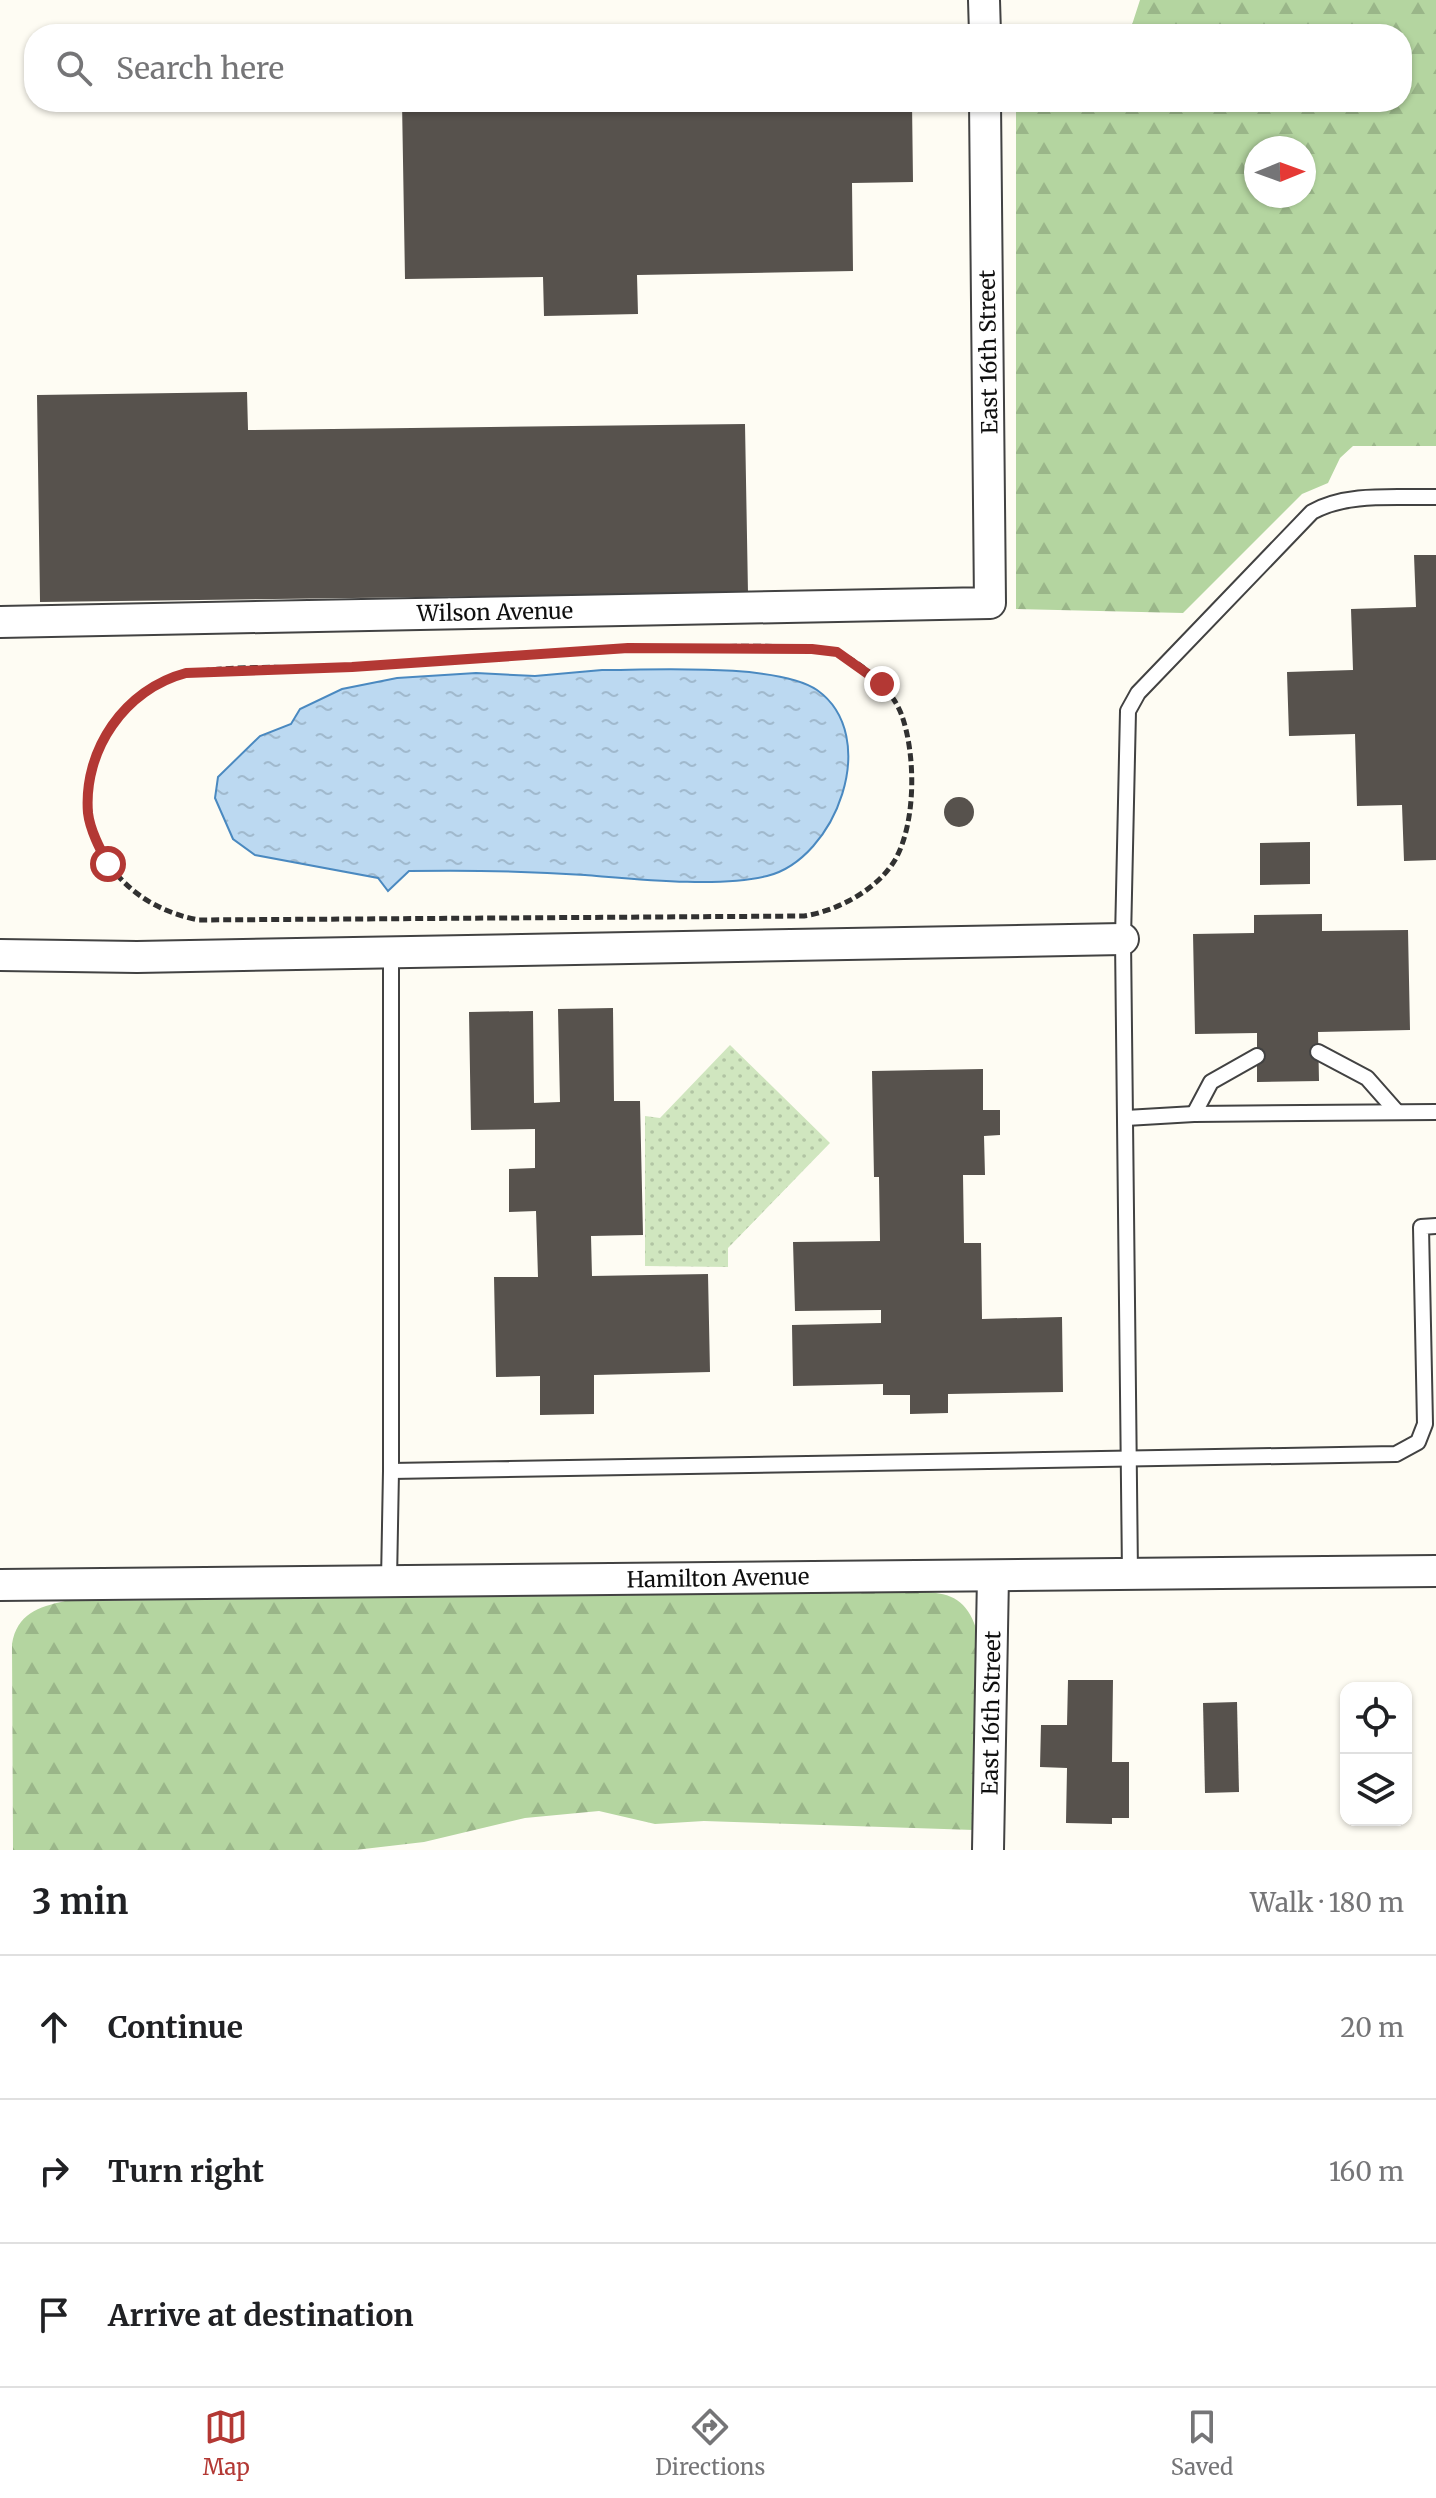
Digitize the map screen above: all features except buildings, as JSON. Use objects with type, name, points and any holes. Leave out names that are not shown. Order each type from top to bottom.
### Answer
[{"type":"street","points":[[984,0],[985,24]]},
{"type":"street","name":"East 16th Street","points":[[985,112],[990,603]]},
{"type":"street","name":"Wilson Avenue","points":[[0,622],[990,603]]},
{"type":"street","points":[[0,955],[391,952],[1123,939]]},
{"type":"street","name":"Hamilton Avenue","points":[[0,1585],[1436,1571]]},
{"type":"street","name":"East 16th Street","points":[[988,1850],[993,1576]]},
{"type":"lane","points":[[1130,1574],[1123,939],[1125,738],[1128,711],[1138,693],[1312,512],[1329,502],[1348,499],[1436,497]]},
{"type":"lane","points":[[389,1581],[391,952]]},
{"type":"lane","points":[[1318,1052],[1367,1078],[1397,1112]]},
{"type":"lane","points":[[1194,1114],[1211,1082],[1257,1056]]},
{"type":"lane","points":[[1126,1118],[1194,1114],[1436,1112]]},
{"type":"lane","points":[[391,1471],[1368,1457],[1396,1454],[1418,1442],[1425,1424],[1421,1227],[1436,1226]]},
{"type":"path","points":[[657,647],[837,652],[882,684],[902,715],[909,751],[909,799],[904,838],[894,860],[878,881],[820,914],[783,917],[210,920],[178,916],[128,888],[108,864],[88,814],[89,784],[97,750],[109,727],[147,691],[186,673],[657,647]]},
{"type":"green space","points":[[1140,0],[1436,0],[1436,446],[1353,446],[1340,458],[1328,483],[1302,494],[1183,613],[1016,609],[1016,112],[1412,112],[1412,24],[1132,24]]},
{"type":"green space","points":[[730,1045],[830,1143],[728,1248],[728,1267],[645,1266],[645,1116],[660,1118]]},
{"type":"green space","points":[[943,1594],[957,1600],[968,1611],[976,1628],[974,1830],[704,1821],[655,1824],[599,1811],[525,1818],[424,1842],[355,1850],[13,1850],[12,1644],[24,1619],[38,1609],[55,1603]]},
{"type":"water","points":[[602,670],[745,672],[799,681],[817,690],[836,711],[846,736],[848,765],[842,794],[830,822],[813,846],[792,865],[767,876],[747,880],[677,882],[541,873],[409,871],[388,891],[378,878],[255,855],[233,839],[215,798],[218,777],[260,736],[291,724],[300,709],[342,689],[397,678],[476,673],[535,676]]},
{"type":"route","points":[[108,864],[88,814],[89,784],[97,750],[109,727],[147,691],[171,677],[186,673],[352,667],[628,648],[812,649],[837,652],[882,684]]}]
